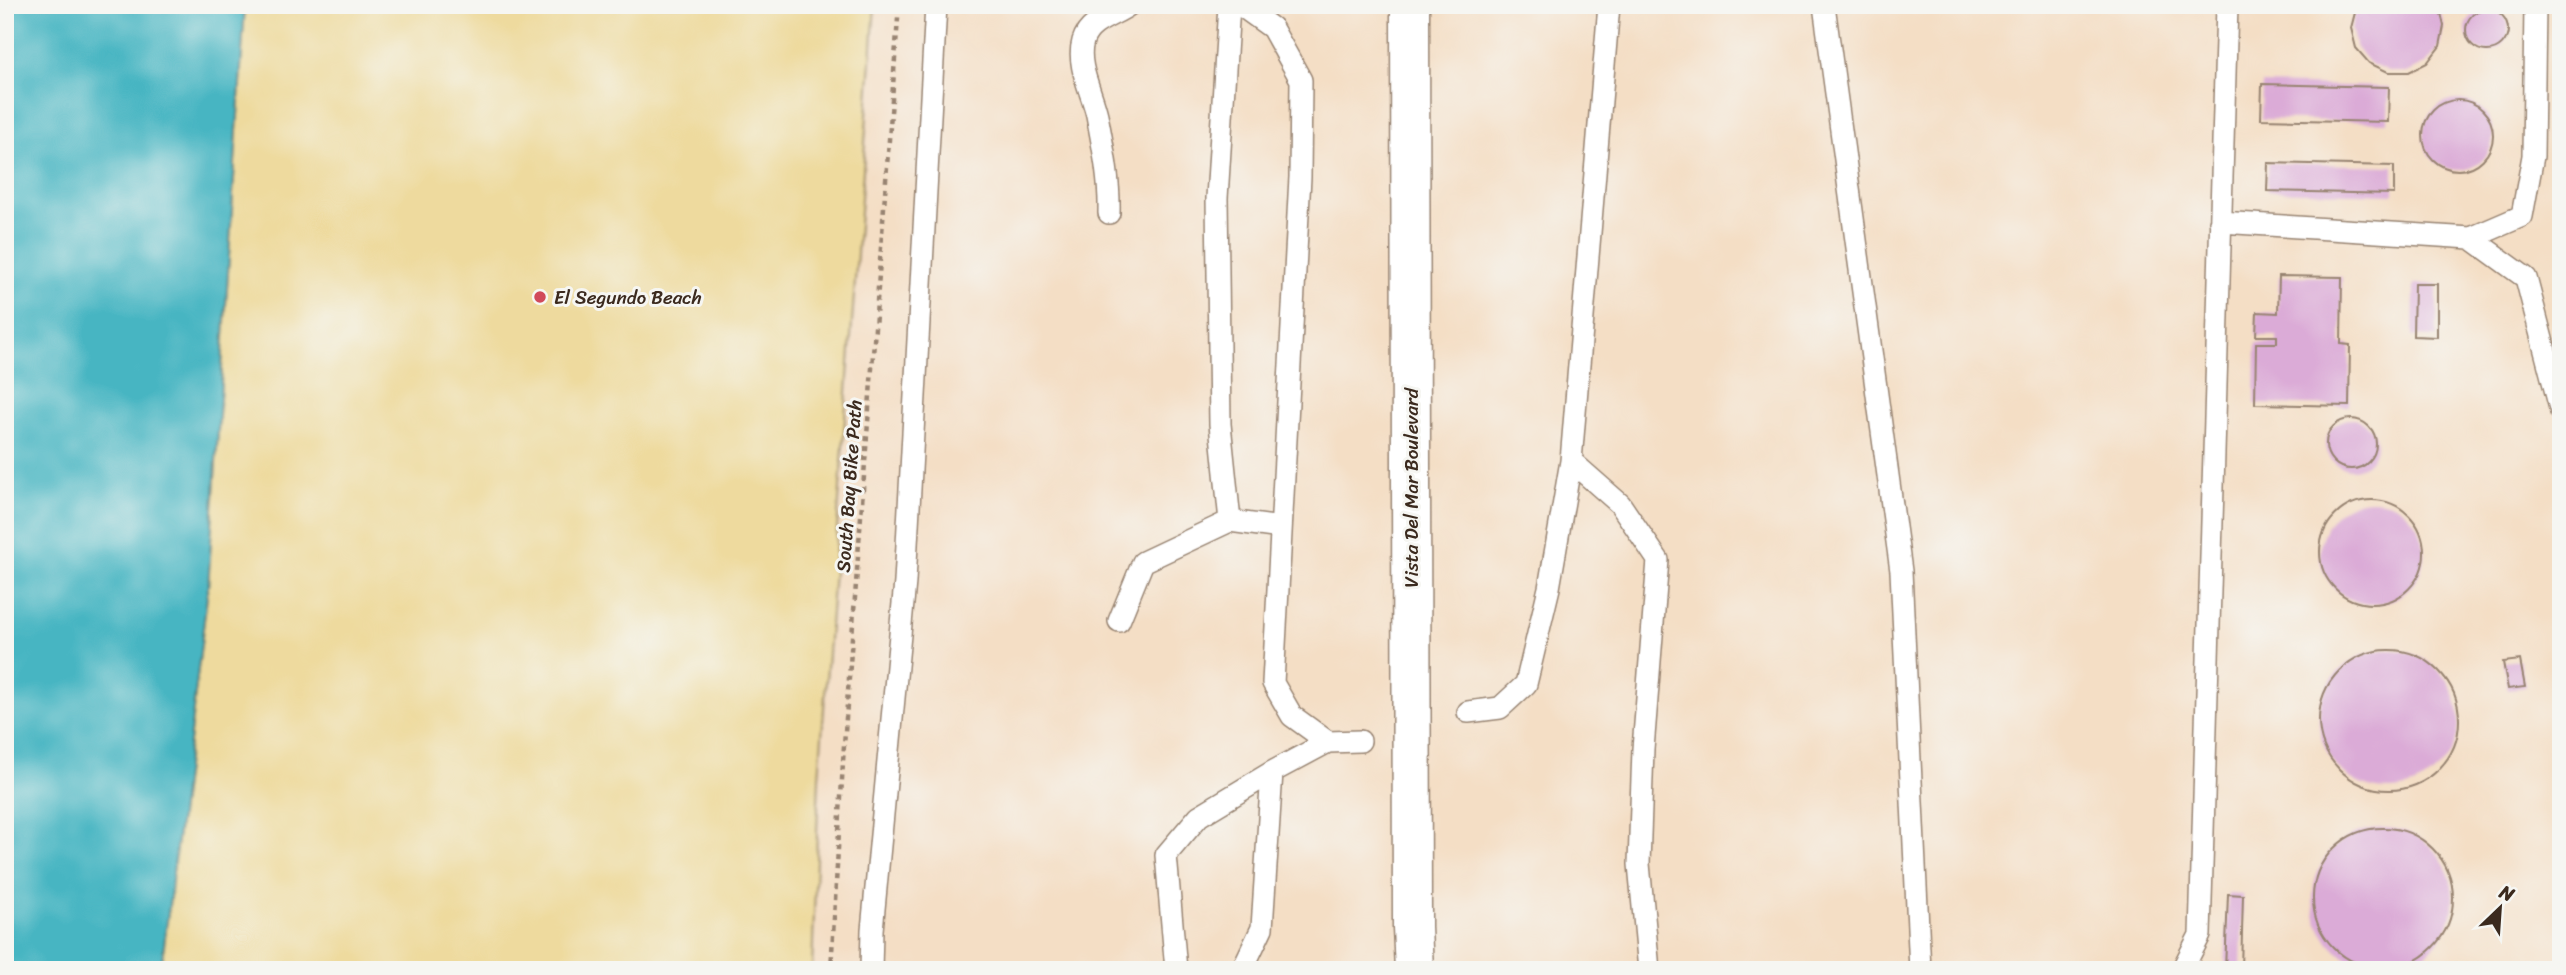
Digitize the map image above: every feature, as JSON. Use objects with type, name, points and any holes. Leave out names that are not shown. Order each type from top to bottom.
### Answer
[{"type":"main road","name":"Vista Del Mar Boulevard","points":[[1410,5],[1414,970]]},
{"type":"lane","points":[[871,970],[872,930],[905,582],[936,5]]},
{"type":"lane","points":[[1109,213],[1110,188],[1097,114],[1083,65],[1083,40],[1094,24],[1129,5]]},
{"type":"lane","points":[[1229,5],[1217,198],[1220,424],[1230,521]]},
{"type":"lane","points":[[1240,5],[1272,28],[1301,80],[1300,177],[1273,683],[1292,716],[1328,742]]},
{"type":"lane","points":[[1468,712],[1500,708],[1526,684],[1549,588],[1571,461],[1609,5]]},
{"type":"lane","points":[[1824,5],[1900,571],[1920,970]]},
{"type":"lane","points":[[2182,970],[2200,935],[2227,5]]},
{"type":"lane","points":[[2220,222],[2471,238],[2522,216],[2533,156],[2535,5]]},
{"type":"lane","points":[[2471,238],[2526,278],[2561,412]]},
{"type":"lane","points":[[1571,461],[1620,504],[1658,560],[1643,749],[1639,864],[1649,970]]},
{"type":"lane","points":[[1119,621],[1143,562],[1230,521],[1281,528]]},
{"type":"lane","points":[[1176,970],[1166,855],[1199,816],[1272,772],[1328,742],[1360,741]]},
{"type":"lane","points":[[1242,970],[1262,928],[1272,772]]},
{"type":"lane","points":[[2561,964],[2561,970]]},
{"type":"path","name":"South Bay Bike Path","points":[[831,970],[845,731],[899,5]]},
{"type":"sand","name":"El Segundo Beach","points":[[245,5],[875,5],[819,778],[812,970],[161,970],[208,588]]},
{"type":"water","points":[[5,5],[245,5],[208,588],[161,970],[5,970]]},
{"type":"building","points":[[2357,5],[2439,5],[2444,26],[2440,46],[2427,63],[2409,72],[2388,72],[2369,63],[2356,48],[2351,28]]},
{"type":"building","points":[[2487,9],[2502,15],[2508,30],[2502,45],[2487,51],[2472,45],[2466,30],[2472,15]]},
{"type":"building","points":[[2262,84],[2389,87],[2388,122],[2261,119]]},
{"type":"building","points":[[2451,100],[2465,100],[2478,106],[2487,115],[2493,135],[2491,148],[2483,160],[2465,170],[2451,170],[2438,164],[2429,155],[2423,142],[2423,128],[2429,115],[2438,106]]},
{"type":"building","points":[[2268,163],[2394,166],[2394,194],[2267,191]]},
{"type":"building","points":[[2279,276],[2342,277],[2341,344],[2350,345],[2349,406],[2255,404],[2256,343],[2277,343],[2277,336],[2256,336],[2257,312],[2278,313]]},
{"type":"building","points":[[2414,284],[2437,284],[2437,337],[2413,336]]},
{"type":"building","points":[[2351,419],[2369,426],[2376,444],[2369,462],[2351,469],[2333,462],[2326,444],[2333,426]]},
{"type":"building","points":[[2372,500],[2392,504],[2409,515],[2420,532],[2424,552],[2420,572],[2409,589],[2392,600],[2372,604],[2352,600],[2335,589],[2324,572],[2320,552],[2324,532],[2335,515],[2352,504]]},
{"type":"building","points":[[2389,650],[2416,655],[2439,670],[2454,693],[2459,720],[2454,747],[2439,770],[2416,785],[2389,790],[2362,785],[2339,770],[2324,747],[2319,720],[2324,693],[2339,670],[2362,655]]},
{"type":"building","points":[[2520,660],[2525,687],[2508,689],[2503,662]]},
{"type":"building","points":[[2383,828],[2410,833],[2433,848],[2448,871],[2453,898],[2448,925],[2433,948],[2410,963],[2383,968],[2356,963],[2333,948],[2318,925],[2313,898],[2318,871],[2333,848],[2356,833]]},
{"type":"building","points":[[2228,894],[2243,895],[2241,970],[2225,970]]},
{"type":"place","name":"El Segundo Beach","points":[[540,297]]}]
